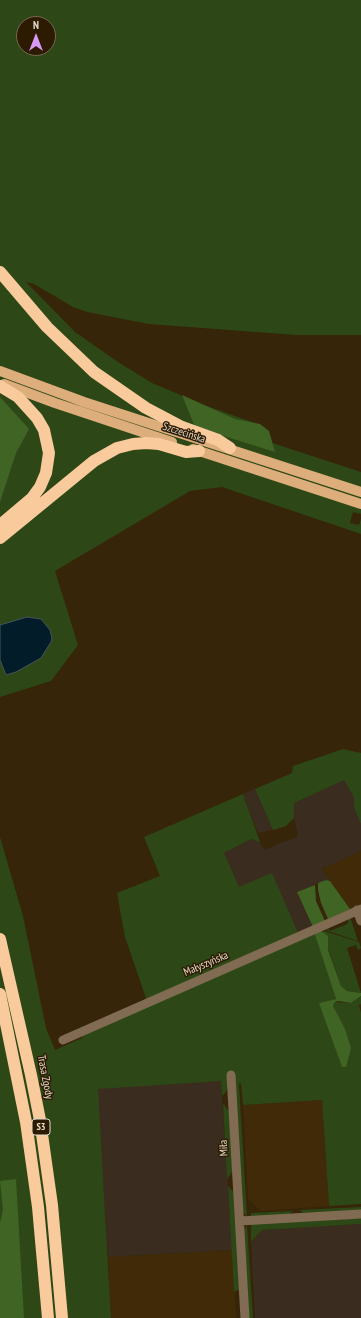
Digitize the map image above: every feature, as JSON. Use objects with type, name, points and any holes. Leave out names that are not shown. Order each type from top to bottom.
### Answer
[{"type":"highway","points":[[0,272],[47,327],[94,372],[146,408],[182,427],[218,440],[230,448]]},
{"type":"highway","points":[[0,386],[18,397],[37,418],[44,430],[49,453],[46,473],[40,487],[32,498],[0,525]]},
{"type":"highway","points":[[0,538],[94,461],[117,448],[133,444],[146,443],[159,444],[186,452],[199,451]]},
{"type":"highway","name":"Trasa Zgody","points":[[0,939],[40,1120],[52,1205],[62,1318]]},
{"type":"highway","name":"S3","points":[[0,994],[26,1122],[38,1208],[48,1318]]},
{"type":"main road","name":"Szczecińska","points":[[0,371],[84,402],[230,448],[361,492]]},
{"type":"main road","name":"Szczecińska","points":[[0,382],[55,404],[361,504]]},
{"type":"street","name":"Małyszyńska","points":[[63,1040],[359,909],[361,921]]},
{"type":"street","name":"Miła","points":[[232,1075],[245,1318]]},
{"type":"street","points":[[240,1221],[361,1214]]},
{"type":"shaded area","points":[[354,772],[361,794],[361,851],[322,869],[330,881],[326,880],[297,892],[313,927],[298,933],[239,887],[224,853],[251,839],[260,842],[264,850],[298,836],[291,802]]},
{"type":"shaded area","points":[[255,789],[273,830],[258,833],[243,794]]},
{"type":"shaded area","points":[[361,851],[361,905],[350,909],[322,869]]},
{"type":"shaded area","points":[[221,1081],[232,1250],[108,1257],[97,1088]]},
{"type":"shaded area","points":[[322,1100],[329,1206],[261,1211],[248,1199],[243,1105]]},
{"type":"shaded area","points":[[361,1224],[361,1318],[255,1318],[251,1243],[262,1230]]},
{"type":"shaded area","points":[[232,1250],[236,1318],[111,1318],[108,1257]]},
{"type":"green space","points":[[0,0],[361,0],[361,335],[296,335],[149,324],[87,312],[73,307],[34,284],[26,282],[75,332],[118,362],[152,383],[204,405],[258,424],[254,437],[361,472],[361,488],[358,496],[361,497],[361,514],[353,512],[350,523],[359,525],[361,519],[361,534],[222,487],[190,491],[55,571],[78,645],[51,681],[0,697]]},
{"type":"green space","points":[[182,395],[235,419],[260,424],[269,431],[275,452],[195,427]]},
{"type":"green space","points":[[0,397],[29,429],[16,453],[0,502]]},
{"type":"green space","points":[[343,749],[361,753],[361,824],[354,807],[354,797],[344,780],[296,802],[294,804],[294,818],[286,826],[273,830],[255,789],[292,773],[293,766]]},
{"type":"green space","points":[[243,794],[260,842],[251,839],[224,853],[239,887],[272,873],[298,933],[147,1001],[125,937],[117,893],[160,876],[144,837]]},
{"type":"green space","points":[[0,837],[23,916],[46,1028],[55,1050],[82,1038],[83,1035],[314,932],[336,999],[319,1003],[335,1009],[333,1006],[335,1002],[351,1003],[361,996],[361,1004],[359,1005],[361,1013],[361,1204],[329,1206],[322,1100],[243,1105],[241,1083],[239,1084],[247,1217],[243,1212],[228,1087],[222,1096],[221,1081],[98,1089],[111,1318],[0,1318]]},
{"type":"green space","points":[[326,880],[330,881],[350,909],[328,919],[321,903],[318,890],[318,883]]},
{"type":"green space","points":[[315,885],[316,901],[325,921],[313,927],[297,892]]},
{"type":"green space","points":[[350,917],[358,941],[325,930],[329,929],[330,931],[347,924]]},
{"type":"green space","points":[[320,930],[328,936],[328,950],[341,986],[347,991],[361,993],[361,996],[351,1003],[338,1001],[335,1002],[333,1006],[345,1029],[351,1048],[346,1067],[342,1067],[319,1003],[336,999],[314,932]]},
{"type":"green space","points":[[324,931],[359,942],[361,948],[358,950],[356,945],[347,948],[361,993],[347,991],[341,986],[322,932]]},
{"type":"green space","points":[[223,1103],[230,1113],[233,1171],[227,1179]]},
{"type":"green space","points":[[16,1179],[24,1318],[0,1318],[0,1223],[3,1210],[0,1181]]},
{"type":"green space","points":[[228,1186],[234,1193],[240,1289],[234,1292]]},
{"type":"green space","points":[[361,1207],[361,1211],[303,1213],[300,1210]]},
{"type":"green space","points":[[293,1211],[288,1215],[251,1217],[251,1213]]},
{"type":"green space","points":[[361,1218],[361,1224],[262,1230],[251,1242],[251,1224]]},
{"type":"green space","points":[[247,1225],[253,1318],[249,1318],[244,1230]]},
{"type":"water","points":[[27,617],[41,619],[50,630],[52,638],[51,642],[41,658],[16,672],[6,675],[0,660],[0,625]]}]
